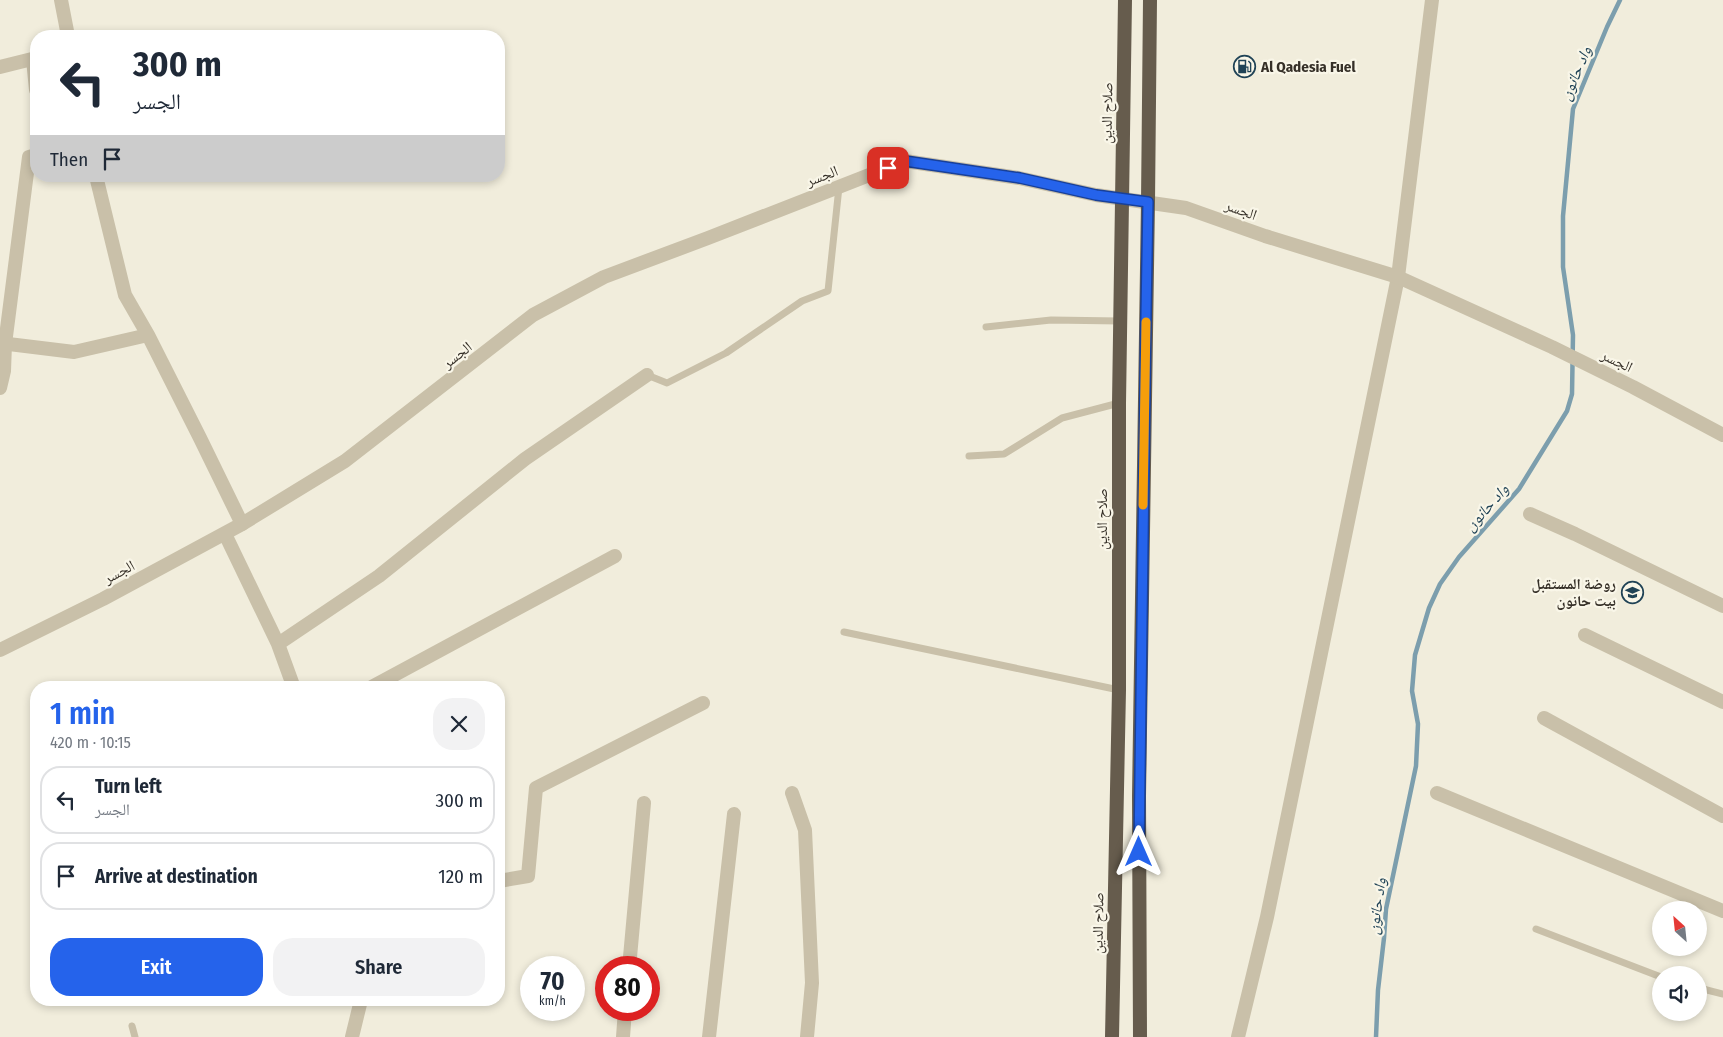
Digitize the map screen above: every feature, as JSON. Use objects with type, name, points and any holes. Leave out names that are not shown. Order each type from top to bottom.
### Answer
[{"type":"highway","name":"صلاح الدين","points":[[1112,1037],[1118,690],[1118,403],[1125,0]]},
{"type":"highway","points":[[1140,1037],[1139,796],[1150,0]]},
{"type":"street","points":[[60,0],[67,30]]},
{"type":"street","points":[[1238,1037],[1267,917],[1398,278],[1432,0]]},
{"type":"street","points":[[0,67],[30,59]]},
{"type":"street","points":[[0,388],[4,371],[3,343],[30,157]]},
{"type":"street","name":"الجسر","points":[[0,650],[103,599],[225,534],[345,461],[533,315],[604,277],[905,161],[1020,178],[1096,195],[1186,208],[1266,236],[1398,278],[1633,387],[1723,435]]},
{"type":"street","points":[[97,182],[125,295],[148,335],[242,524]]},
{"type":"street","points":[[3,343],[74,352],[148,335]]},
{"type":"street","points":[[278,644],[379,576],[525,459],[647,375]]},
{"type":"street","points":[[1530,514],[1723,606]]},
{"type":"street","points":[[225,534],[278,644],[291,681]]},
{"type":"street","points":[[383,681],[615,556]]},
{"type":"street","points":[[1585,635],[1723,702]]},
{"type":"street","points":[[505,880],[528,876],[536,788],[703,703]]},
{"type":"street","points":[[1544,718],[1723,816]]},
{"type":"street","points":[[1437,792],[1723,911]]},
{"type":"street","points":[[792,794],[804,830],[812,983],[807,1037]]},
{"type":"street","points":[[630,956],[644,803]]},
{"type":"street","points":[[709,1037],[734,814]]},
{"type":"street","points":[[352,1037],[360,1006]]},
{"type":"street","points":[[623,1037],[625,1021]]},
{"type":"lane","points":[[647,375],[667,383],[726,353],[802,301],[828,292],[840,187]]},
{"type":"lane","points":[[986,327],[1051,320],[1120,321]]},
{"type":"lane","points":[[969,456],[1004,454],[1062,418],[1118,403]]},
{"type":"lane","points":[[844,632],[1118,690]]},
{"type":"lane","points":[[1536,929],[1652,974]]},
{"type":"lane","points":[[1707,990],[1723,994]]},
{"type":"lane","points":[[132,1026],[135,1037]]},
{"type":"waterway","name":"واد حانون","points":[[1376,1037],[1378,990],[1386,909],[1416,766],[1418,724],[1412,691],[1415,655],[1429,608],[1440,584],[1459,557],[1519,489],[1567,411],[1572,394],[1573,335],[1563,267],[1563,216],[1573,109],[1620,0]]},
{"type":"slow traffic","points":[[1143,505],[1146,322]]},
{"type":"place","name":"Al Qadesia Fuel","points":[[1245,67]]},
{"type":"place","name":"روضة المستقبل بيت حانون","points":[[1632,593]]},
{"type":"route","points":[[888,168],[905,161],[1020,178],[1096,195],[1148,202],[1139,852]]}]
